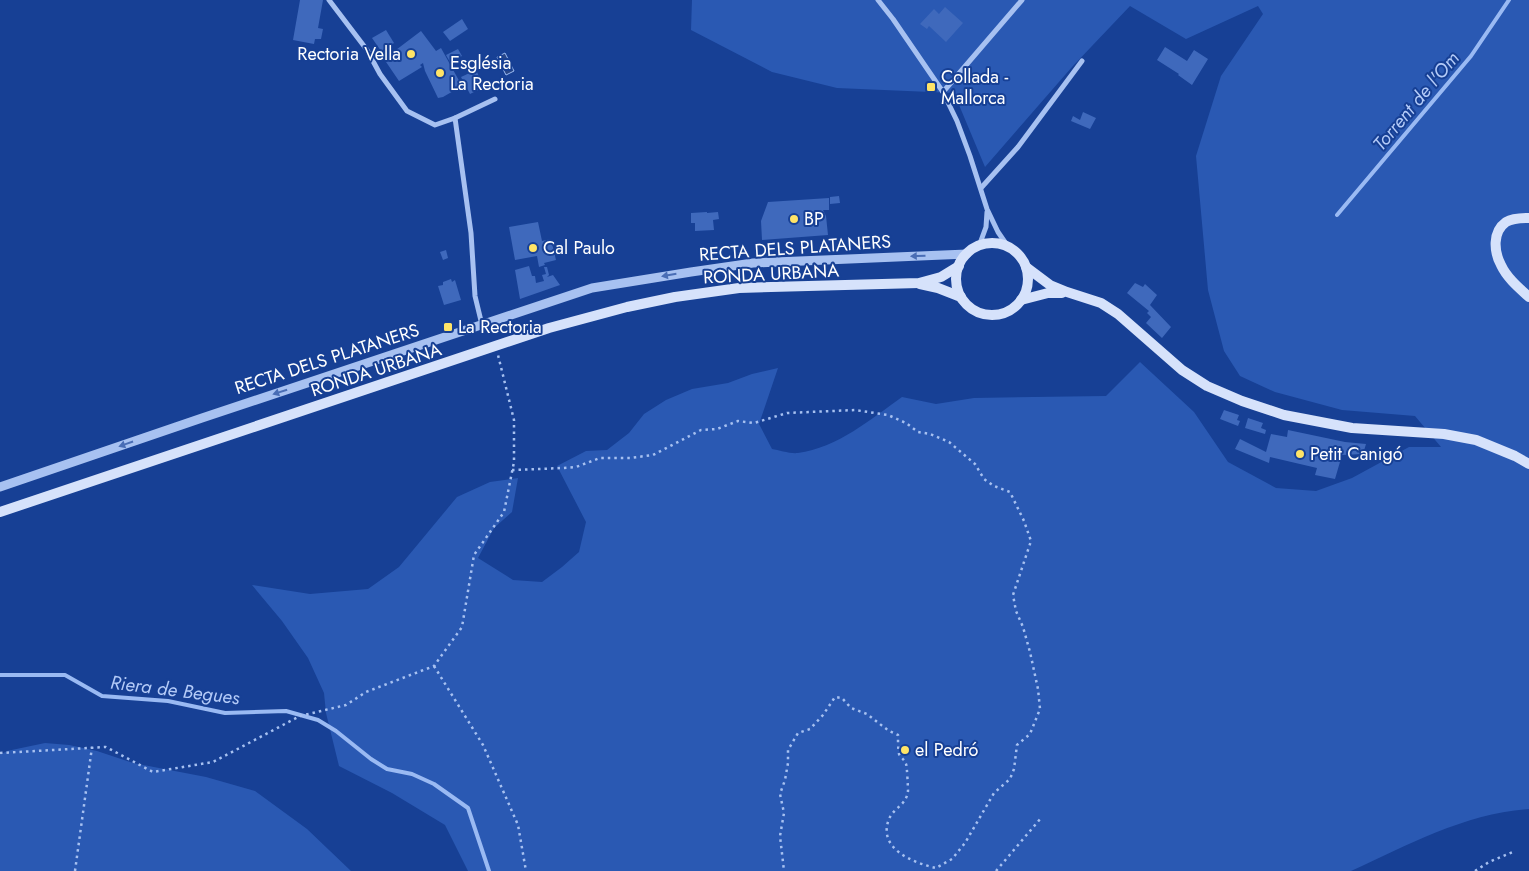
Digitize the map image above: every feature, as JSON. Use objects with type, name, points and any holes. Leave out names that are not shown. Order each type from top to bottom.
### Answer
[{"type":"main road","points":[[1529,218],[1518,218],[1506,222],[1495,240],[1501,266],[1529,297]]},
{"type":"main road","points":[[979,246],[994,244],[1009,248],[1022,258],[1026,267],[1028,284],[1021,300]]},
{"type":"main road","name":"RONDA URBANA","points":[[0,512],[549,328],[618,309],[675,297],[739,288],[919,283],[941,276],[959,266],[967,254],[979,246]]},
{"type":"main road","points":[[959,266],[956,282],[961,297]]},
{"type":"main road","points":[[1026,267],[1050,285],[1101,303],[1118,314],[1182,370],[1207,386],[1242,401],[1284,415],[1352,428],[1444,434],[1476,440],[1515,456],[1529,464]]},
{"type":"main road","name":"RONDA URBANA","points":[[919,283],[961,297],[973,310],[990,315],[1004,313],[1014,308],[1021,300],[1048,293],[1067,292]]},
{"type":"street","points":[[329,0],[367,50],[380,74],[407,111],[435,125],[455,118],[495,99]]},
{"type":"street","points":[[878,0],[943,92],[957,120],[987,209],[998,232],[1009,248]]},
{"type":"street","points":[[943,92],[1022,0]]},
{"type":"street","points":[[981,188],[1018,148],[1082,61]]},
{"type":"street","points":[[455,118],[471,233],[475,296],[482,325]]},
{"type":"street","points":[[979,246],[986,227],[987,209]]},
{"type":"street","name":"RECTA DELS PLATANERS","points":[[0,487],[592,288],[753,263],[967,254]]},
{"type":"path","points":[[0,753],[106,746],[153,772],[213,762],[300,716],[346,706],[366,692],[434,666],[462,627],[474,555],[504,512],[514,462],[514,420],[496,346]]},
{"type":"path","points":[[512,470],[576,467],[600,458],[630,458],[653,455],[701,430],[717,430],[738,421],[754,423],[787,413],[854,410],[888,415],[906,423],[918,432],[930,434],[950,442],[975,464],[984,479],[994,486],[1010,492],[1031,541],[1013,595],[1016,611],[1030,652],[1038,688],[1040,709],[1030,734],[1017,745],[1014,769],[1010,779],[994,793],[965,843],[952,859],[936,868],[906,858],[890,844],[887,834],[889,820],[904,802],[908,790],[906,778],[907,765],[900,755],[898,735],[889,732],[867,714],[851,708],[842,698],[835,696],[823,715],[810,729],[798,732],[788,750],[785,780],[780,794],[784,813],[780,836],[784,871]]},
{"type":"path","points":[[434,666],[483,745],[518,825],[526,871]]},
{"type":"path","points":[[75,871],[92,747]]},
{"type":"path","points":[[996,871],[1041,818]]},
{"type":"path","points":[[1475,871],[1489,862],[1515,851]]},
{"type":"shaded area","points":[[692,0],[1529,0],[1529,809],[1483,817],[1460,824],[1416,841],[1351,871],[468,871],[445,825],[392,793],[339,766],[326,713],[324,693],[308,658],[282,621],[252,585],[310,594],[368,589],[399,567],[457,497],[490,482],[518,478],[512,512],[494,528],[478,558],[513,580],[542,582],[579,552],[586,522],[557,466],[586,451],[607,450],[629,433],[644,414],[666,400],[692,389],[728,383],[752,374],[778,368],[759,424],[772,449],[798,453],[812,450],[840,439],[902,397],[936,404],[974,398],[1106,396],[1140,362],[1194,412],[1228,462],[1276,488],[1316,491],[1352,478],[1409,447],[1441,447],[1415,416],[1342,410],[1275,392],[1240,376],[1224,351],[1208,290],[1196,156],[1221,76],[1263,14],[1258,6],[1186,39],[1130,6],[1072,67],[985,167],[954,93],[837,88],[772,72],[691,30]]},
{"type":"shaded area","points":[[505,53],[514,71],[506,75],[497,57]]},
{"type":"shaded area","points":[[45,743],[69,745],[97,751],[133,763],[206,777],[255,791],[307,829],[351,871],[0,871],[0,755],[7,751]]},
{"type":"building","points":[[300,0],[323,0],[318,28],[323,29],[321,39],[315,39],[314,44],[293,40]]},
{"type":"building","points":[[945,7],[963,23],[946,42],[929,26],[927,29],[920,24],[934,9],[939,14]]},
{"type":"building","points":[[462,19],[468,29],[450,41],[443,32]]},
{"type":"building","points":[[386,30],[394,43],[381,51],[372,38]]},
{"type":"building","points":[[421,31],[436,51],[441,48],[462,86],[443,97],[438,98],[423,63],[420,65],[422,67],[399,81],[384,59]]},
{"type":"building","points":[[1165,47],[1187,61],[1194,50],[1208,59],[1192,85],[1157,60]]},
{"type":"building","points":[[458,49],[462,56],[450,62],[446,55]]},
{"type":"building","points":[[476,70],[484,87],[470,94],[461,77]]},
{"type":"building","points":[[1083,112],[1096,118],[1090,129],[1071,121],[1073,116],[1080,120]]},
{"type":"building","points":[[839,196],[840,203],[830,204],[830,197]]},
{"type":"building","name":"BP","points":[[829,198],[829,210],[823,210],[826,216],[828,235],[762,240],[761,221],[768,202]]},
{"type":"building","points":[[718,212],[719,219],[713,220],[714,230],[695,231],[695,223],[691,223],[691,213]]},
{"type":"building","name":"Cal Paulo","points":[[538,222],[542,241],[551,239],[556,260],[544,263],[545,265],[539,267],[537,256],[515,260],[509,227]]},
{"type":"building","points":[[446,250],[448,258],[443,260],[440,252]]},
{"type":"building","points":[[529,266],[532,276],[535,276],[536,283],[544,281],[542,275],[546,274],[544,267],[547,267],[549,275],[547,277],[553,275],[560,285],[520,299],[515,270]]},
{"type":"building","points":[[451,279],[452,282],[455,280],[461,300],[444,305],[438,286]]},
{"type":"building","points":[[1135,283],[1143,287],[1145,284],[1157,295],[1150,305],[1171,327],[1162,338],[1146,323],[1151,317],[1147,313],[1149,311],[1127,293]]},
{"type":"building","points":[[1224,410],[1239,415],[1237,420],[1240,421],[1238,426],[1220,419]]},
{"type":"building","points":[[1248,418],[1263,423],[1261,428],[1266,430],[1265,434],[1245,428]]},
{"type":"building","name":"Petit Canigó","points":[[1288,430],[1345,442],[1366,444],[1363,454],[1342,455],[1335,479],[1315,475],[1317,468],[1270,457],[1269,463],[1235,449],[1240,439],[1266,452],[1271,434],[1287,437]]},
{"type":"waterway","name":"Torrent de l'Om","points":[[1337,215],[1471,56],[1509,0]]},
{"type":"waterway","name":"Riera de Begues","points":[[0,675],[65,675],[102,696],[168,701],[225,713],[286,711],[318,720],[387,769],[412,774],[434,784],[468,808],[489,871]]},
{"type":"place","name":"Rectoria Vella","points":[[411,54]]},
{"type":"place","name":"Església La Rectoria","points":[[440,73]]},
{"type":"place","name":"Collada - Mallorca","points":[[931,87]]},
{"type":"place","name":"BP","points":[[794,219]]},
{"type":"place","name":"Cal Paulo","points":[[533,248]]},
{"type":"place","name":"La Rectoria","points":[[448,327]]},
{"type":"place","name":"Petit Canigó","points":[[1300,454]]},
{"type":"place","name":"el Pedró","points":[[905,750]]}]
